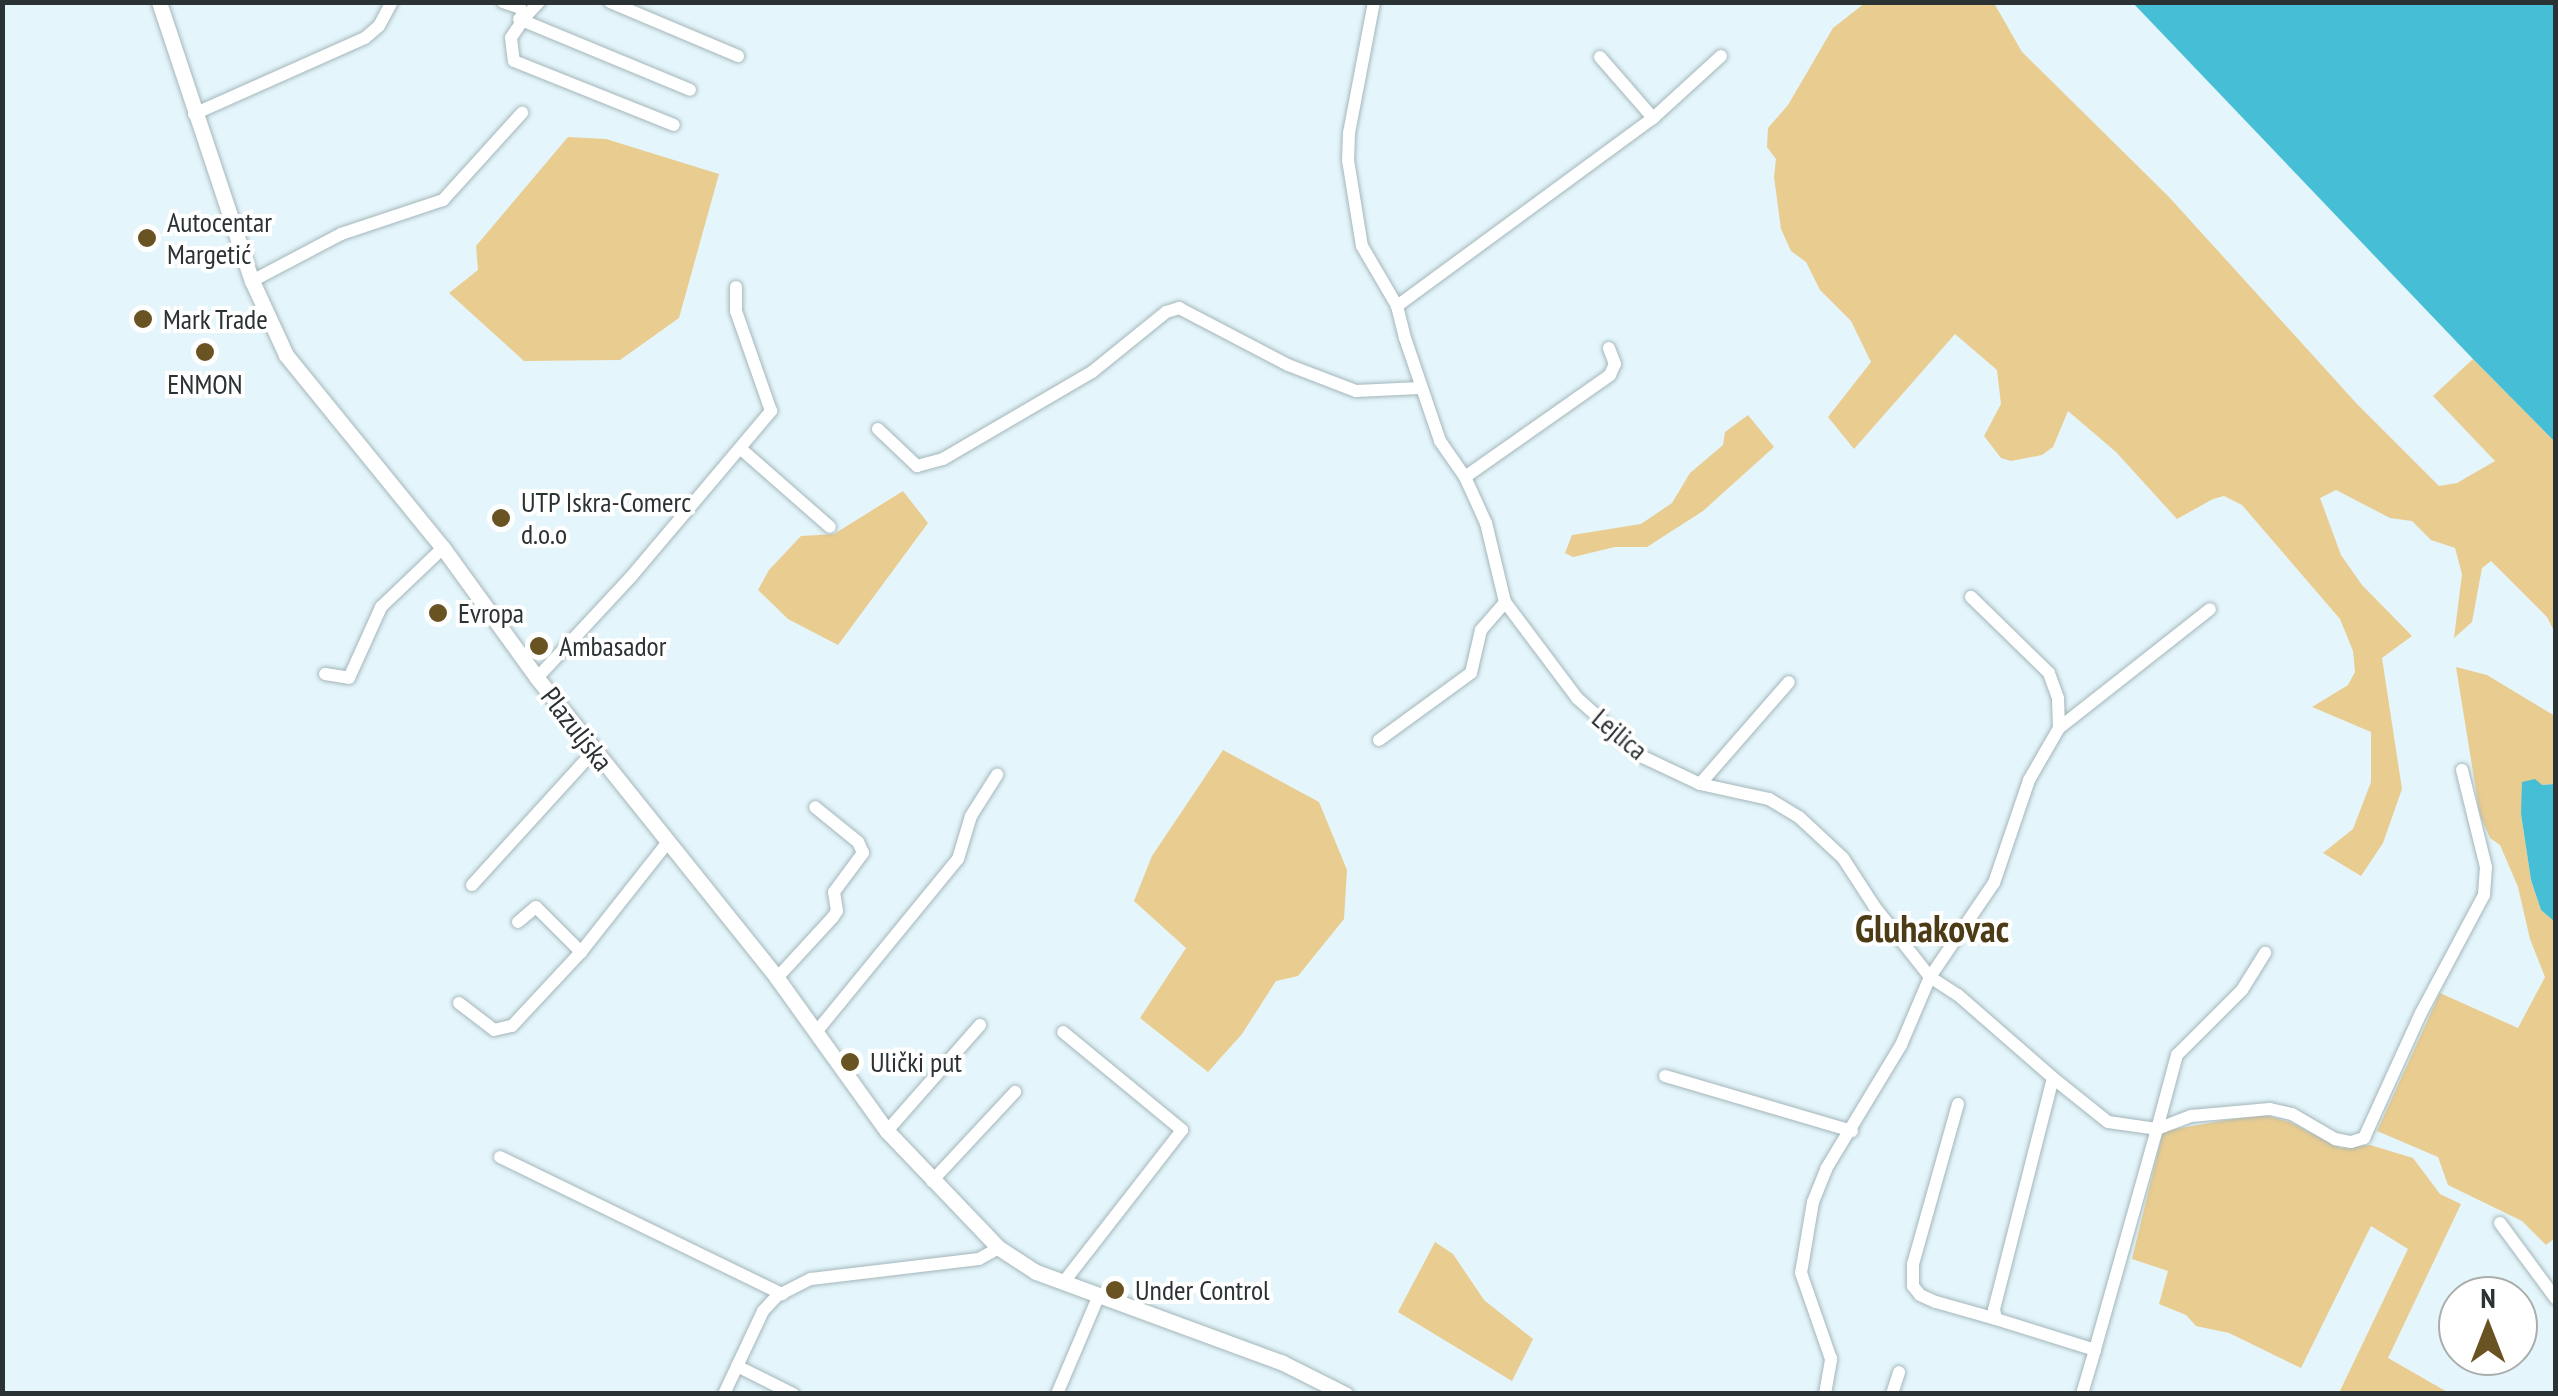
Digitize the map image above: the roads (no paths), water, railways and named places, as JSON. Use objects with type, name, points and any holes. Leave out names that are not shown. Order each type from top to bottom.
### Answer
[{"type":"main road","name":"Plazuljska","points":[[159,2],[252,281],[275,335],[302,378],[443,548],[537,678],[777,978],[886,1131],[999,1248],[1062,1284],[1281,1362],[1346,1394]]},
{"type":"street","points":[[194,114],[365,38],[379,26],[392,2]]},
{"type":"street","points":[[502,2],[520,8],[522,18]]},
{"type":"street","points":[[539,2],[522,18],[510,47],[514,61],[674,124]]},
{"type":"street","points":[[610,2],[738,56]]},
{"type":"street","name":"Lejlica","points":[[1374,2],[1348,160],[1362,246],[1396,306],[1440,441],[1466,477],[1486,524],[1505,602],[1578,698],[1643,757],[1700,784],[1769,799],[1799,817],[1843,858],[1874,906],[1930,977],[1971,1006],[2108,1122],[2157,1128]]},
{"type":"street","points":[[522,18],[690,90]]},
{"type":"street","points":[[1396,306],[1652,118],[1721,56]]},
{"type":"street","points":[[1600,57],[1652,118]]},
{"type":"street","points":[[252,281],[341,234],[443,200],[522,114]]},
{"type":"street","points":[[537,678],[741,449],[771,408],[736,311],[736,288]]},
{"type":"street","points":[[878,429],[917,466],[943,458],[1092,372],[1166,312],[1178,308],[1288,366],[1356,391],[1420,388]]},
{"type":"street","points":[[1466,477],[1610,375],[1614,364],[1609,348]]},
{"type":"street","points":[[741,449],[830,527]]},
{"type":"street","points":[[325,674],[348,678],[381,607],[443,548]]},
{"type":"street","points":[[1971,598],[2048,674],[2058,698],[2060,728]]},
{"type":"street","points":[[1379,740],[1471,673],[1481,630],[1505,602]]},
{"type":"street","points":[[1825,1394],[1831,1359],[1801,1266],[1820,1182],[1901,1045],[1930,977],[1994,884],[2029,780],[2060,728],[2210,609]]},
{"type":"street","points":[[1700,784],[1789,682]]},
{"type":"street","points":[[472,885],[594,751]]},
{"type":"street","points":[[2157,1128],[2191,1116],[2270,1109],[2292,1114],[2335,1139],[2351,1142],[2364,1138],[2420,1013],[2484,895],[2486,867],[2462,770]]},
{"type":"street","points":[[817,1031],[958,859],[972,816],[998,775]]},
{"type":"street","points":[[777,978],[833,917],[837,911],[834,892],[864,853],[858,842],[816,807]]},
{"type":"street","points":[[459,1003],[486,1026],[506,1029],[581,952],[667,843]]},
{"type":"street","points":[[518,922],[536,906],[581,952]]},
{"type":"street","points":[[2082,1394],[2177,1055],[2242,990],[2265,953]]},
{"type":"street","points":[[886,1131],[980,1025]]},
{"type":"street","points":[[1062,1284],[1182,1130],[1063,1032]]},
{"type":"street","points":[[1664,1076],[1852,1131]]},
{"type":"street","points":[[1996,1318],[1997,1291],[2054,1078]]},
{"type":"street","points":[[932,1181],[1015,1092]]},
{"type":"street","points":[[1958,1104],[1913,1264],[1912,1286],[1920,1295],[1936,1302],[2095,1350]]},
{"type":"street","points":[[500,1156],[782,1294]]},
{"type":"street","points":[[2500,1222],[2556,1299]]},
{"type":"street","points":[[724,1394],[764,1311],[782,1294],[811,1279],[979,1259],[999,1248]]},
{"type":"street","points":[[1057,1394],[1098,1295]]},
{"type":"street","points":[[736,1366],[792,1394]]},
{"type":"street","points":[[1892,1394],[1899,1372]]},
{"type":"water","points":[[2133,3],[2555,3],[2555,442],[2473,359]]},
{"type":"water","points":[[2535,779],[2542,785],[2555,784],[2555,922],[2541,910],[2531,880],[2521,814],[2522,782]]},
{"type":"place","name":"Autocentar Margetić","points":[[147,238]]},
{"type":"place","name":"Mark Trade","points":[[143,319]]},
{"type":"place","name":"ENMON","points":[[205,352]]},
{"type":"place","name":"UTP Iskra-Comerc d.o.o","points":[[501,518]]},
{"type":"place","name":"Evropa","points":[[438,613]]},
{"type":"place","name":"Ambasador","points":[[539,646]]},
{"type":"place","name":"Ulički put","points":[[850,1062]]},
{"type":"place","name":"Under Control","points":[[1115,1290]]},
{"type":"district","name":"Gluhakovac","points":[[1932,928]]}]
